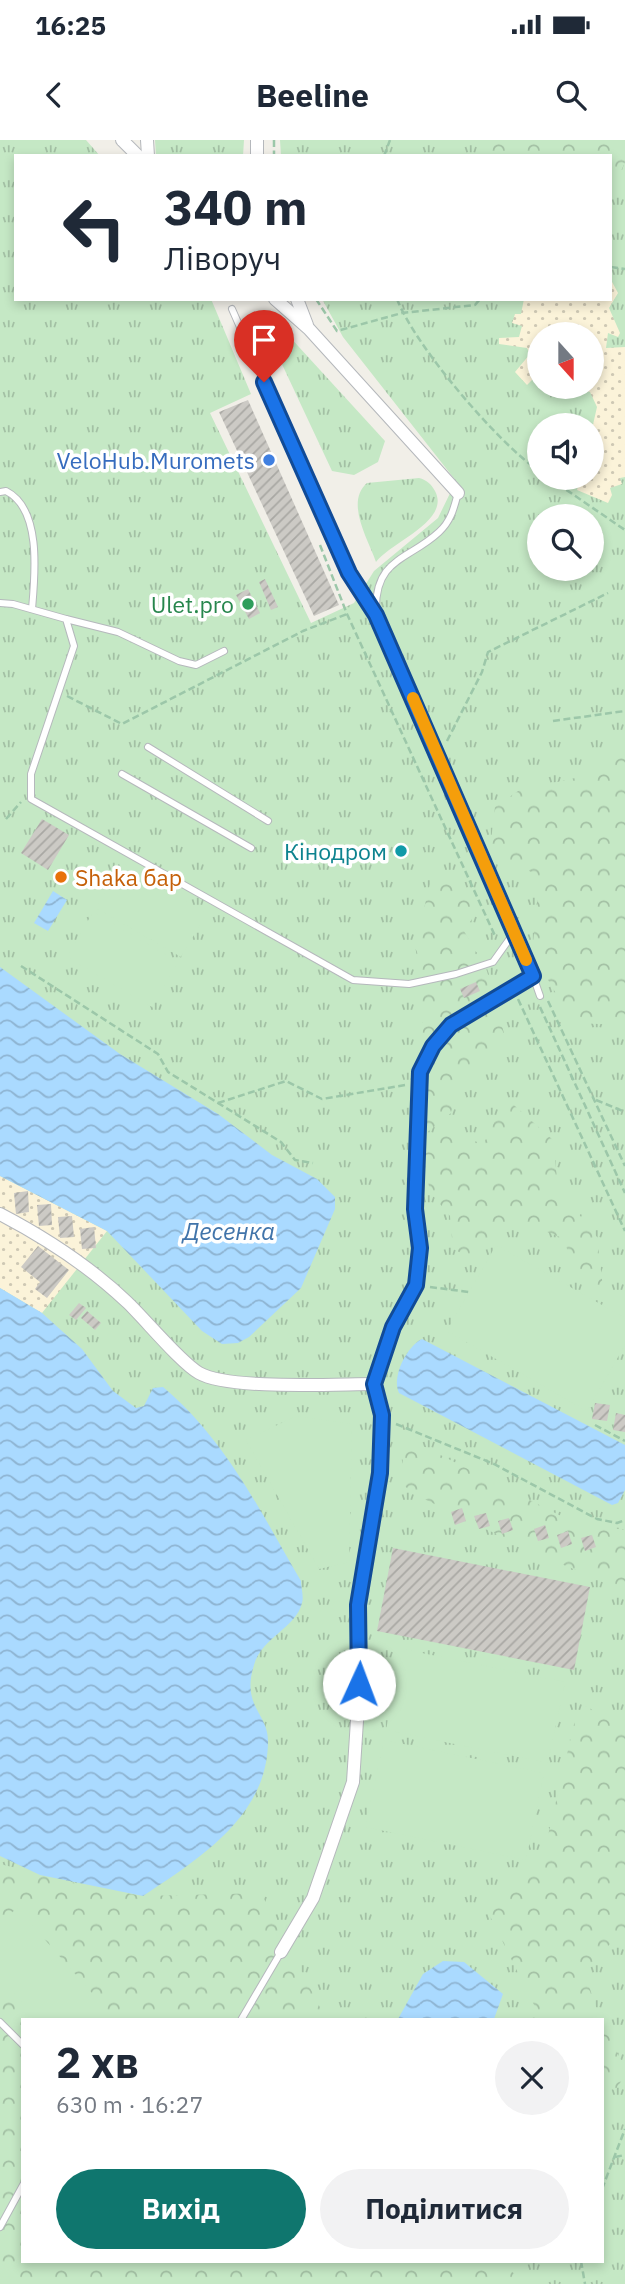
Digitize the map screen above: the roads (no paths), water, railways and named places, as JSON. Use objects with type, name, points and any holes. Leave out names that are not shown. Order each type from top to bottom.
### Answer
[{"type":"street","points":[[122,140],[136,154]]},
{"type":"street","points":[[277,301],[309,328],[458,493]]},
{"type":"street","points":[[298,301],[309,328]]},
{"type":"street","points":[[281,1952],[313,1898],[353,1782],[361,1659],[358,1605],[380,1473],[382,1415],[374,1384],[393,1327],[416,1285],[420,1248],[415,1209],[419,1083],[424,1059],[451,1025],[533,976],[376,615],[349,573],[318,503]]},
{"type":"street","points":[[0,1214],[39,1234],[79,1262],[124,1300],[199,1373],[242,1384],[374,1384]]},
{"type":"lane","points":[[232,309],[318,503]]},
{"type":"lane","points":[[0,492],[6,491],[19,497],[26,509],[36,562],[32,609]]},
{"type":"lane","points":[[376,615],[376,598],[384,572],[391,564],[438,533],[454,511],[458,493]]},
{"type":"lane","points":[[0,603],[118,632],[179,661],[196,664],[224,651]]},
{"type":"lane","points":[[66,618],[74,646],[31,774],[31,799],[353,980],[409,984],[456,974],[493,962],[514,932]]},
{"type":"lane","points":[[148,747],[268,821]]},
{"type":"lane","points":[[122,774],[251,848]]},
{"type":"lane","points":[[533,976],[540,996]]},
{"type":"lane","points":[[241,2018],[281,1952]]},
{"type":"lane","points":[[0,2022],[21,2043]]},
{"type":"lane","points":[[0,2227],[21,2189]]},
{"type":"water","points":[[53,891],[67,900],[48,931],[34,923]]},
{"type":"water","name":"Десенка","points":[[0,967],[120,1054],[218,1114],[272,1155],[317,1179],[335,1197],[335,1209],[301,1288],[249,1337],[238,1343],[222,1344],[202,1331],[107,1231],[0,1176]]},
{"type":"water","points":[[0,1288],[42,1313],[82,1349],[113,1391],[136,1408],[144,1406],[153,1388],[163,1387],[185,1408],[224,1453],[301,1581],[303,1601],[299,1612],[258,1655],[251,1679],[253,1700],[267,1731],[268,1741],[265,1768],[256,1792],[226,1833],[186,1867],[143,1896],[40,1875],[0,1856]]},
{"type":"water","points":[[422,1339],[625,1445],[625,1490],[618,1503],[612,1505],[399,1393],[397,1379],[402,1363],[411,1348]]},
{"type":"water","points":[[443,1961],[464,1962],[503,1994],[494,2018],[399,2018],[423,1974]]},
{"type":"place","name":"VeloHub.Muromets","points":[[269,460]]},
{"type":"place","name":"Ulet.pro","points":[[248,604]]},
{"type":"place","name":"Кінодром","points":[[401,851]]},
{"type":"place","name":"Shaka бар","points":[[61,877]]}]
